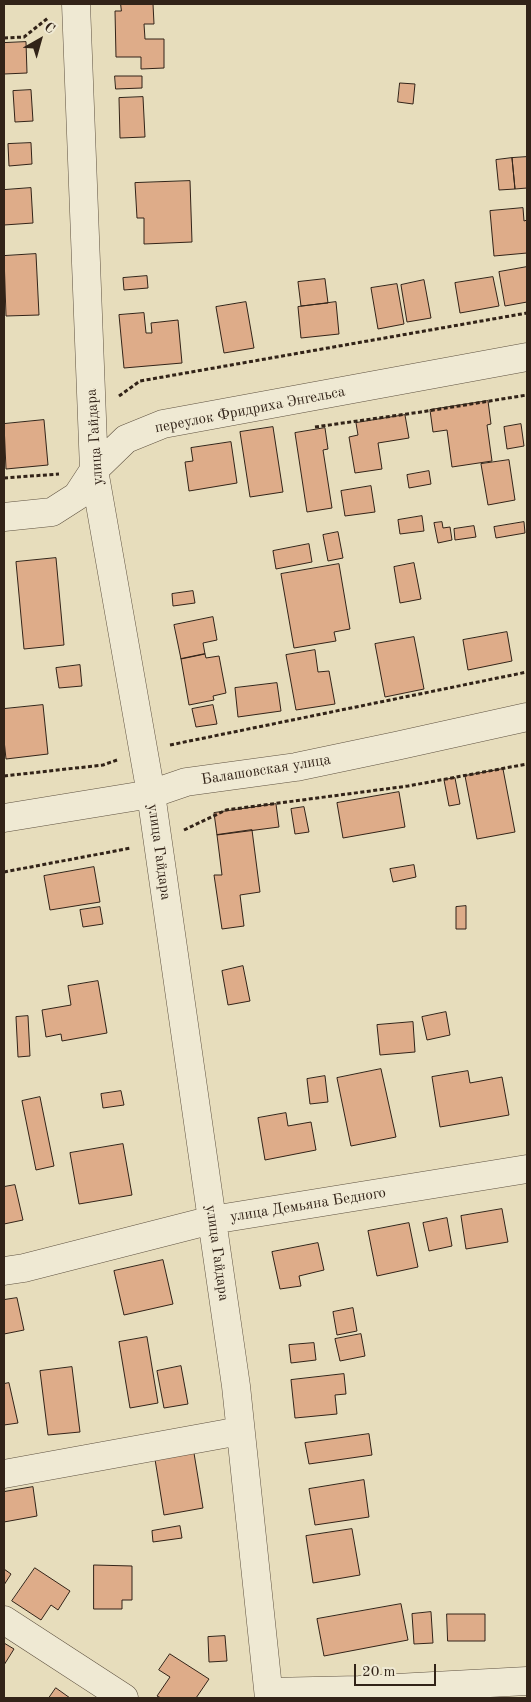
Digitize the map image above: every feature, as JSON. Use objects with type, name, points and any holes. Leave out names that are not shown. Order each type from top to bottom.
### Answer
[{"type":"street","name":"улица Гайдара","points":[[76,4],[94,470],[151,794],[236,1386],[269,1695]]},
{"type":"street","name":"переулок Фридриха Энгельса","points":[[4,517],[52,512],[77,496],[94,470],[126,439],[162,424],[527,357]]},
{"type":"street","name":"Балашовская улица","points":[[4,818],[151,794],[186,782],[296,767],[527,717]]},
{"type":"street","name":"улица Демьяна Бедного","points":[[4,1271],[24,1268],[212,1220],[527,1169]]},
{"type":"street","points":[[4,1474],[240,1432]]},
{"type":"street","points":[[4,1620],[124,1698]]},
{"type":"street","points":[[269,1695],[527,1681]]},
{"type":"path","points":[[92,415],[140,381],[527,313]]},
{"type":"path","points":[[4,776],[103,765],[143,749],[209,738],[527,672]]},
{"type":"path","points":[[4,872],[157,843],[226,810],[408,786],[527,764]]},
{"type":"building","points":[[121,4],[153,4],[154,24],[144,24],[145,39],[164,39],[164,68],[141,69],[141,57],[116,57],[115,11],[121,11]]},
{"type":"building","points":[[26,42],[27,73],[4,74],[4,43]]},
{"type":"building","points":[[115,76],[142,76],[142,88],[116,89]]},
{"type":"building","points":[[400,83],[415,84],[413,104],[398,102]]},
{"type":"building","points":[[31,90],[33,121],[15,122],[13,91]]},
{"type":"building","points":[[143,97],[145,137],[120,138],[119,98]]},
{"type":"building","points":[[31,143],[32,164],[9,166],[8,144]]},
{"type":"building","points":[[527,157],[527,188],[515,189],[512,158]]},
{"type":"building","points":[[512,158],[515,189],[499,190],[496,160]]},
{"type":"building","points":[[190,181],[192,242],[144,244],[144,218],[137,218],[135,183]]},
{"type":"building","points":[[31,188],[33,223],[4,225],[4,190]]},
{"type":"building","points":[[523,208],[524,221],[527,220],[527,253],[494,256],[490,211]]},
{"type":"building","points":[[36,254],[39,315],[6,316],[4,256]]},
{"type":"building","points":[[527,267],[527,302],[505,306],[499,272]]},
{"type":"building","points":[[147,276],[148,288],[124,290],[123,278]]},
{"type":"building","points":[[493,277],[499,306],[460,313],[455,283]]},
{"type":"building","points":[[325,279],[328,303],[301,306],[298,282]]},
{"type":"building","points":[[424,280],[431,318],[407,322],[401,285]]},
{"type":"building","points":[[397,284],[404,324],[378,329],[371,288]]},
{"type":"building","points":[[246,302],[254,348],[224,353],[216,307]]},
{"type":"building","points":[[336,302],[339,334],[301,338],[298,307]]},
{"type":"building","points":[[144,313],[146,333],[152,333],[151,323],[178,320],[182,363],[124,368],[119,315]]},
{"type":"building","points":[[488,401],[491,424],[487,425],[492,461],[452,467],[447,430],[433,432],[430,410]]},
{"type":"building","points":[[405,415],[409,438],[378,443],[382,469],[355,473],[349,437],[358,435],[356,423]]},
{"type":"building","points":[[44,420],[48,465],[6,469],[4,424]]},
{"type":"building","points":[[521,424],[524,446],[507,449],[504,427]]},
{"type":"building","points":[[273,427],[283,492],[250,497],[240,432]]},
{"type":"building","points":[[325,428],[328,449],[323,450],[332,508],[307,512],[295,433]]},
{"type":"building","points":[[231,442],[237,483],[189,491],[185,462],[193,461],[191,448]]},
{"type":"building","points":[[509,460],[515,500],[488,505],[481,464]]},
{"type":"building","points":[[429,471],[431,484],[409,488],[407,475]]},
{"type":"building","points":[[371,486],[375,512],[345,516],[341,491]]},
{"type":"building","points":[[422,516],[424,531],[400,534],[398,520]]},
{"type":"building","points":[[442,522],[443,528],[450,527],[452,540],[438,543],[434,523]]},
{"type":"building","points":[[524,522],[525,533],[496,538],[494,527]]},
{"type":"building","points":[[474,526],[476,537],[455,540],[454,529]]},
{"type":"building","points":[[338,532],[343,558],[328,561],[323,535]]},
{"type":"building","points":[[309,544],[312,562],[276,569],[273,551]]},
{"type":"building","points":[[56,558],[64,645],[24,649],[16,562]]},
{"type":"building","points":[[414,563],[421,599],[400,603],[394,567]]},
{"type":"building","points":[[339,564],[350,629],[334,632],[336,641],[294,648],[281,574]]},
{"type":"building","points":[[193,591],[195,603],[173,606],[172,594]]},
{"type":"building","points":[[213,617],[217,640],[203,643],[205,654],[181,659],[174,625]]},
{"type":"building","points":[[507,632],[512,661],[468,670],[463,640]]},
{"type":"building","points":[[414,637],[424,689],[385,697],[375,644]]},
{"type":"building","points":[[315,650],[318,672],[329,671],[335,704],[296,710],[286,655]]},
{"type":"building","points":[[205,654],[206,658],[219,656],[226,693],[213,696],[214,700],[189,705],[181,659]]},
{"type":"building","points":[[80,665],[82,686],[59,688],[56,668]]},
{"type":"building","points":[[277,683],[281,711],[238,717],[235,688]]},
{"type":"building","points":[[43,705],[48,754],[6,759],[4,709]]},
{"type":"building","points":[[213,705],[217,724],[196,727],[192,709]]},
{"type":"building","points":[[503,769],[515,832],[477,839],[465,776]]},
{"type":"building","points":[[455,778],[460,804],[449,806],[444,780]]},
{"type":"building","points":[[399,792],[405,827],[343,838],[337,803]]},
{"type":"building","points":[[276,804],[279,827],[217,835],[214,813]]},
{"type":"building","points":[[304,807],[309,832],[295,834],[291,809]]},
{"type":"building","points":[[252,830],[260,892],[240,895],[244,926],[222,929],[214,875],[222,875],[217,835]]},
{"type":"building","points":[[414,865],[416,877],[393,882],[390,869]]},
{"type":"building","points":[[94,867],[100,902],[50,910],[44,876]]},
{"type":"building","points":[[466,906],[466,929],[456,929],[456,907]]},
{"type":"building","points":[[100,907],[103,924],[83,927],[80,910]]},
{"type":"building","points":[[243,966],[250,1001],[228,1005],[222,971]]},
{"type":"building","points":[[98,981],[107,1033],[62,1041],[61,1034],[46,1037],[42,1010],[71,1005],[68,986]]},
{"type":"building","points":[[446,1012],[450,1035],[427,1040],[422,1017]]},
{"type":"building","points":[[28,1016],[30,1056],[18,1057],[16,1017]]},
{"type":"building","points":[[413,1022],[415,1052],[380,1055],[377,1025]]},
{"type":"building","points":[[381,1069],[396,1137],[351,1146],[337,1078]]},
{"type":"building","points":[[468,1071],[470,1083],[502,1077],[509,1115],[440,1127],[432,1077]]},
{"type":"building","points":[[325,1076],[328,1102],[310,1104],[307,1079]]},
{"type":"building","points":[[121,1091],[124,1105],[103,1108],[101,1094]]},
{"type":"building","points":[[40,1097],[54,1166],[36,1170],[22,1101]]},
{"type":"building","points":[[286,1113],[288,1126],[311,1122],[316,1150],[265,1160],[258,1118]]},
{"type":"building","points":[[123,1144],[132,1195],[79,1204],[70,1153]]},
{"type":"building","points":[[15,1185],[23,1220],[4,1224],[4,1187]]},
{"type":"building","points":[[502,1209],[508,1242],[466,1249],[461,1216]]},
{"type":"building","points":[[447,1218],[452,1246],[429,1251],[423,1223]]},
{"type":"building","points":[[409,1223],[418,1267],[377,1276],[368,1231]]},
{"type":"building","points":[[318,1243],[324,1270],[299,1276],[301,1286],[280,1289],[272,1252]]},
{"type":"building","points":[[163,1260],[173,1304],[124,1315],[114,1271]]},
{"type":"building","points":[[17,1298],[24,1330],[4,1334],[4,1300]]},
{"type":"building","points":[[353,1308],[357,1331],[337,1335],[333,1312]]},
{"type":"building","points":[[361,1334],[365,1356],[340,1361],[335,1339]]},
{"type":"building","points":[[147,1337],[158,1403],[130,1408],[119,1342]]},
{"type":"building","points":[[314,1343],[316,1360],[291,1363],[289,1345]]},
{"type":"building","points":[[181,1366],[188,1404],[164,1408],[157,1371]]},
{"type":"building","points":[[72,1367],[80,1432],[48,1435],[40,1371]]},
{"type":"building","points":[[344,1374],[346,1394],[335,1395],[337,1414],[295,1418],[291,1380]]},
{"type":"building","points":[[9,1383],[18,1423],[4,1425],[4,1384]]},
{"type":"building","points":[[369,1434],[372,1455],[309,1464],[305,1443]]},
{"type":"building","points":[[193,1447],[203,1508],[164,1515],[154,1453]]},
{"type":"building","points":[[364,1480],[369,1517],[315,1525],[309,1489]]},
{"type":"building","points":[[33,1487],[37,1516],[4,1522],[4,1492]]},
{"type":"building","points":[[180,1526],[182,1538],[153,1542],[152,1531]]},
{"type":"building","points":[[352,1529],[360,1575],[313,1583],[306,1536]]},
{"type":"building","points":[[94,1565],[132,1566],[132,1600],[122,1600],[122,1609],[94,1609]]},
{"type":"building","points":[[35,1568],[70,1591],[58,1610],[51,1605],[41,1620],[12,1601]]},
{"type":"building","points":[[4,1569],[11,1574],[4,1585]]},
{"type":"building","points":[[401,1604],[408,1640],[324,1656],[317,1619]]},
{"type":"building","points":[[431,1612],[433,1643],[414,1644],[412,1614]]},
{"type":"building","points":[[447,1614],[485,1614],[485,1641],[448,1641]]},
{"type":"building","points":[[225,1636],[227,1661],[209,1662],[208,1637]]},
{"type":"building","points":[[4,1643],[14,1649],[4,1665]]},
{"type":"building","points":[[170,1654],[209,1679],[196,1698],[161,1698],[157,1696],[170,1677],[159,1670]]},
{"type":"building","points":[[56,1688],[70,1698],[49,1698]]}]
